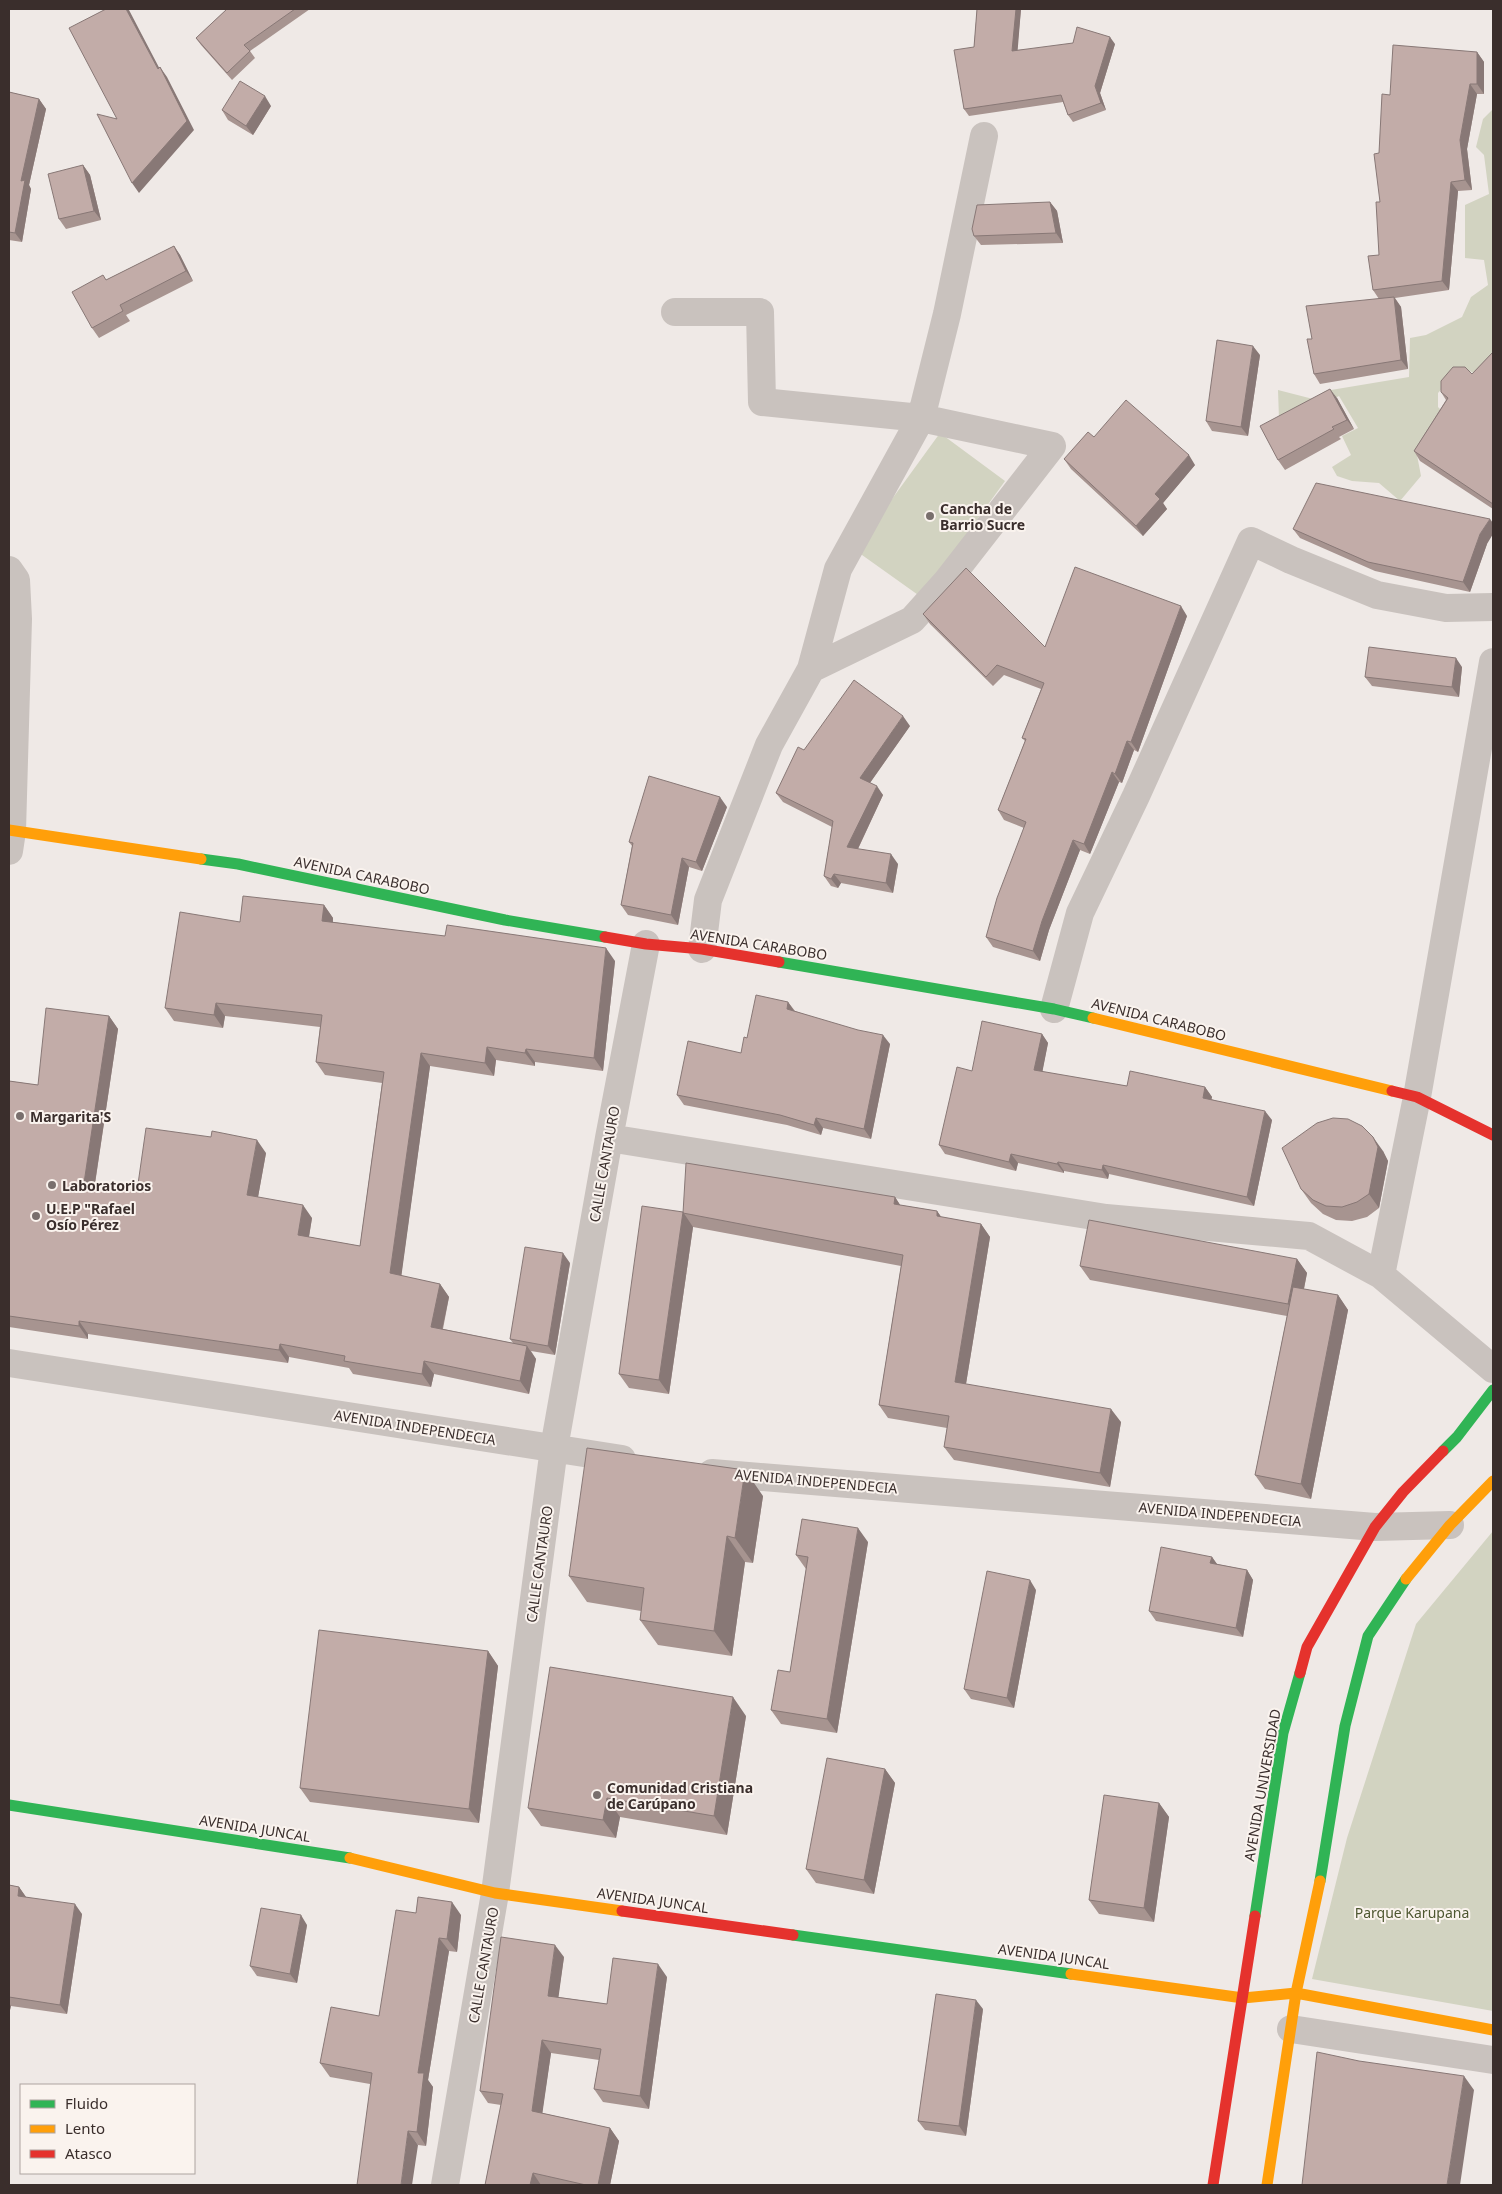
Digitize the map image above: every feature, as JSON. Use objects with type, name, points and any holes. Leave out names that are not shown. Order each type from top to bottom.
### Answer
[{"type":"main road","name":"AVENIDA CARABOBO","points":[[10,837],[238,864],[505,920],[646,944],[702,949],[1054,1009],[1416,1097],[1493,1135]]},
{"type":"main road","name":"AVENIDA UNIVERSIDAD","points":[[1213,2185],[1285,1725],[1307,1647],[1375,1527],[1403,1492],[1457,1436],[1493,1390]]},
{"type":"main road","points":[[1266,2185],[1296,1993],[1316,1906],[1345,1726],[1368,1636],[1408,1576],[1450,1525],[1493,1481]]},
{"type":"main road","name":"AVENIDA JUNCAL","points":[[9,1805],[336,1855],[495,1893],[1243,1998],[1296,1993],[1493,2030]]},
{"type":"street","points":[[702,949],[708,900],[766,753],[811,669],[838,569],[921,418],[946,314],[984,136]]},
{"type":"street","points":[[675,312],[760,312],[762,402],[921,418],[1052,446],[947,581],[912,620],[811,669]]},
{"type":"street","points":[[1054,1009],[1080,913],[1136,796],[1251,541],[1377,596],[1446,608],[1493,607]]},
{"type":"street","points":[[9,570],[16,580],[18,619],[10,837]]},
{"type":"street","points":[[1381,1275],[1416,1097],[1493,662]]},
{"type":"street","name":"CALLE CANTAURO","points":[[445,2185],[495,1893],[554,1448],[609,1138],[646,944]]},
{"type":"street","points":[[609,1138],[1106,1218],[1309,1236],[1381,1275],[1493,1368]]},
{"type":"street","name":"AVENIDA INDEPENDECIA","points":[[9,1363],[648,1463]]},
{"type":"street","name":"AVENIDA INDEPENDECIA","points":[[686,1469],[1375,1527],[1450,1525]]},
{"type":"street","points":[[1291,2029],[1493,2060]]},
{"type":"green space","points":[[1493,109],[1493,357],[1478,375],[1461,367],[1438,393],[1438,407],[1445,414],[1417,455],[1421,476],[1400,501],[1379,483],[1352,481],[1337,476],[1332,467],[1351,455],[1342,436],[1358,428],[1339,396],[1296,416],[1279,419],[1278,390],[1313,399],[1325,391],[1409,377],[1410,338],[1426,335],[1462,317],[1471,297],[1488,285],[1484,260],[1465,258],[1465,205],[1489,194],[1484,155],[1476,147],[1483,119]]},
{"type":"green space","name":"Cancha de Barrio Sucre","points":[[940,433],[1005,481],[921,597],[855,550]]},
{"type":"green space","name":"Parque Karupana","points":[[1493,1531],[1493,2011],[1312,1979],[1347,1838],[1416,1624]]},
{"type":"building","points":[[106,9],[126,9],[158,69],[160,67],[187,121],[132,183],[97,114],[117,119],[69,28]]},
{"type":"building","points":[[227,9],[295,9],[244,45],[250,51],[227,73],[196,38]]},
{"type":"building","points":[[977,9],[1016,9],[1012,51],[1073,43],[1077,27],[1110,37],[1095,86],[1101,103],[1068,115],[1061,95],[964,109],[954,50],[974,47]]},
{"type":"building","points":[[1393,45],[1477,52],[1477,84],[1470,84],[1460,140],[1465,180],[1451,182],[1442,281],[1373,290],[1368,256],[1379,255],[1376,202],[1380,202],[1374,154],[1379,153],[1382,94],[1390,95]]},
{"type":"building","points":[[240,81],[265,96],[246,126],[222,110]]},
{"type":"building","points":[[9,92],[39,99],[21,181],[25,180],[15,233],[9,232]]},
{"type":"building","points":[[83,165],[94,211],[59,219],[48,174]]},
{"type":"building","points":[[1050,202],[1056,233],[974,236],[972,229],[977,205]]},
{"type":"building","points":[[174,246],[186,271],[120,305],[123,311],[92,328],[72,292],[103,275],[106,280]]},
{"type":"building","points":[[1394,297],[1401,360],[1314,374],[1307,339],[1312,339],[1306,306]]},
{"type":"building","points":[[1217,340],[1253,346],[1241,427],[1206,421]]},
{"type":"building","points":[[1493,352],[1493,504],[1414,451],[1448,398],[1441,392],[1441,381],[1453,367],[1465,367],[1472,374]]},
{"type":"building","points":[[1330,389],[1347,420],[1278,460],[1260,426]]},
{"type":"building","points":[[1126,400],[1189,455],[1155,494],[1160,499],[1136,526],[1064,459],[1088,432],[1094,437]]},
{"type":"building","points":[[1316,483],[1490,519],[1480,534],[1463,582],[1368,562],[1293,529]]},
{"type":"building","points":[[1075,567],[1181,606],[1131,742],[1127,741],[1115,774],[1112,772],[1084,844],[1073,840],[1042,921],[1033,951],[986,937],[997,898],[1026,822],[998,810],[1026,739],[1022,738],[1044,683],[997,665],[986,677],[923,614],[966,568],[1045,647]]},
{"type":"building","points":[[1369,647],[1456,658],[1452,687],[1365,677]]},
{"type":"building","points":[[854,680],[903,716],[860,778],[877,786],[847,847],[891,854],[886,883],[834,874],[831,879],[824,876],[833,821],[776,793],[798,747],[804,750]]},
{"type":"building","points":[[649,776],[720,797],[696,862],[682,858],[671,915],[621,905],[633,843],[629,842]]},
{"type":"building","points":[[243,896],[324,905],[322,921],[445,936],[447,925],[606,948],[594,1058],[526,1049],[525,1053],[487,1047],[485,1063],[421,1053],[390,1273],[440,1284],[431,1327],[527,1346],[520,1381],[424,1361],[422,1374],[344,1361],[345,1356],[280,1344],[279,1350],[79,1321],[79,1326],[9,1316],[9,1081],[38,1085],[46,1008],[109,1016],[84,1183],[137,1191],[146,1128],[211,1137],[212,1131],[257,1140],[247,1195],[303,1205],[298,1235],[360,1246],[384,1072],[316,1062],[322,1015],[216,1003],[214,1015],[165,1008],[180,912],[240,922]]},
{"type":"building","points":[[756,995],[788,1002],[787,1009],[858,1030],[883,1035],[864,1129],[816,1118],[814,1125],[780,1115],[677,1095],[688,1041],[741,1053],[744,1037],[747,1038]]},
{"type":"building","points":[[982,1021],[1042,1034],[1034,1070],[1127,1086],[1130,1071],[1205,1087],[1203,1098],[1265,1111],[1247,1197],[1103,1165],[1102,1170],[1058,1162],[1057,1164],[1011,1154],[1009,1162],[939,1145],[957,1067],[972,1071]]},
{"type":"building","points":[[1333,1118],[1348,1119],[1362,1126],[1373,1137],[1378,1147],[1369,1194],[1357,1202],[1342,1207],[1326,1206],[1313,1200],[1301,1189],[1282,1148],[1317,1123]]},
{"type":"building","points":[[686,1163],[895,1197],[894,1204],[937,1211],[937,1216],[981,1224],[955,1382],[1111,1409],[1100,1473],[944,1447],[949,1416],[879,1405],[903,1255],[683,1213]]},
{"type":"building","points":[[642,1206],[683,1212],[659,1380],[619,1374]]},
{"type":"building","points":[[1089,1220],[1297,1259],[1288,1304],[1080,1266]]},
{"type":"building","points":[[525,1247],[563,1253],[548,1346],[510,1339]]},
{"type":"building","points":[[1293,1287],[1338,1295],[1301,1484],[1255,1475]]},
{"type":"building","points":[[587,1448],[745,1470],[735,1538],[727,1536],[714,1631],[640,1620],[644,1588],[569,1576]]},
{"type":"building","points":[[802,1519],[858,1528],[827,1719],[771,1710],[778,1670],[790,1672],[808,1557],[796,1555]]},
{"type":"building","points":[[1161,1547],[1212,1557],[1210,1563],[1247,1570],[1236,1628],[1149,1611]]},
{"type":"building","points":[[987,1571],[1030,1580],[1007,1698],[964,1689]]},
{"type":"building","points":[[319,1630],[488,1651],[469,1809],[300,1788]]},
{"type":"building","points":[[550,1667],[733,1697],[714,1816],[607,1798],[603,1820],[528,1808]]},
{"type":"building","points":[[827,1758],[885,1769],[864,1880],[806,1869]]},
{"type":"building","points":[[1104,1795],[1159,1803],[1144,1908],[1089,1900]]},
{"type":"building","points":[[9,1885],[19,1887],[18,1896],[75,1904],[60,2005],[9,1997]]},
{"type":"building","points":[[418,1897],[452,1902],[447,1939],[439,1938],[418,2073],[424,2073],[417,2132],[408,2131],[401,2185],[357,2185],[372,2073],[320,2063],[331,2007],[379,2016],[396,1910],[416,1913]]},
{"type":"building","points":[[261,1908],[301,1915],[290,1974],[250,1966]]},
{"type":"building","points":[[501,1937],[555,1945],[548,1996],[607,2004],[613,1958],[658,1964],[640,2096],[594,2089],[601,2049],[542,2040],[532,2111],[610,2128],[598,2185],[586,2185],[533,2173],[530,2185],[485,2185],[503,2094],[480,2091]]},
{"type":"building","points":[[936,1994],[976,2000],[959,2126],[918,2121]]},
{"type":"building","points":[[1317,2052],[1359,2061],[1464,2076],[1447,2185],[1302,2185]]},
{"type":"traffic: fast","points":[[201,859],[238,864],[505,920],[605,937]]},
{"type":"traffic: fast","points":[[779,962],[1054,1009],[1093,1018]]},
{"type":"traffic: fast","points":[[1443,1451],[1457,1437],[1493,1390]]},
{"type":"traffic: fast","points":[[1320,1881],[1345,1726],[1368,1636],[1406,1579]]},
{"type":"traffic: fast","points":[[1255,1916],[1283,1733],[1300,1673]]},
{"type":"traffic: fast","points":[[9,1805],[350,1858]]},
{"type":"traffic: fast","points":[[793,1935],[1071,1974]]},
{"type":"traffic: slow","points":[[9,830],[201,859]]},
{"type":"traffic: slow","points":[[1093,1018],[1392,1091]]},
{"type":"traffic: slow","points":[[1406,1579],[1450,1525],[1493,1481]]},
{"type":"traffic: slow","points":[[350,1858],[495,1893],[622,1911]]},
{"type":"traffic: slow","points":[[1267,2185],[1296,1993],[1320,1881]]},
{"type":"traffic: slow","points":[[1071,1974],[1243,1998],[1296,1993],[1493,2030]]},
{"type":"traffic: jam","points":[[605,937],[646,944],[702,949],[779,962]]},
{"type":"traffic: jam","points":[[1392,1091],[1417,1097],[1493,1135]]},
{"type":"traffic: jam","points":[[1300,1673],[1307,1647],[1375,1527],[1403,1492],[1443,1451]]},
{"type":"traffic: jam","points":[[622,1911],[793,1935]]},
{"type":"traffic: jam","points":[[1213,2185],[1255,1916]]},
{"type":"place","name":"Cancha de Barrio Sucre","points":[[930,516]]},
{"type":"place","name":"Margarita'S","points":[[20,1116]]},
{"type":"place","name":"Laboratorios","points":[[52,1185]]},
{"type":"place","name":"U.E.P \"Rafael Osío Pérez","points":[[36,1216]]},
{"type":"place","name":"Comunidad Cristiana de Carúpano","points":[[597,1795]]}]
